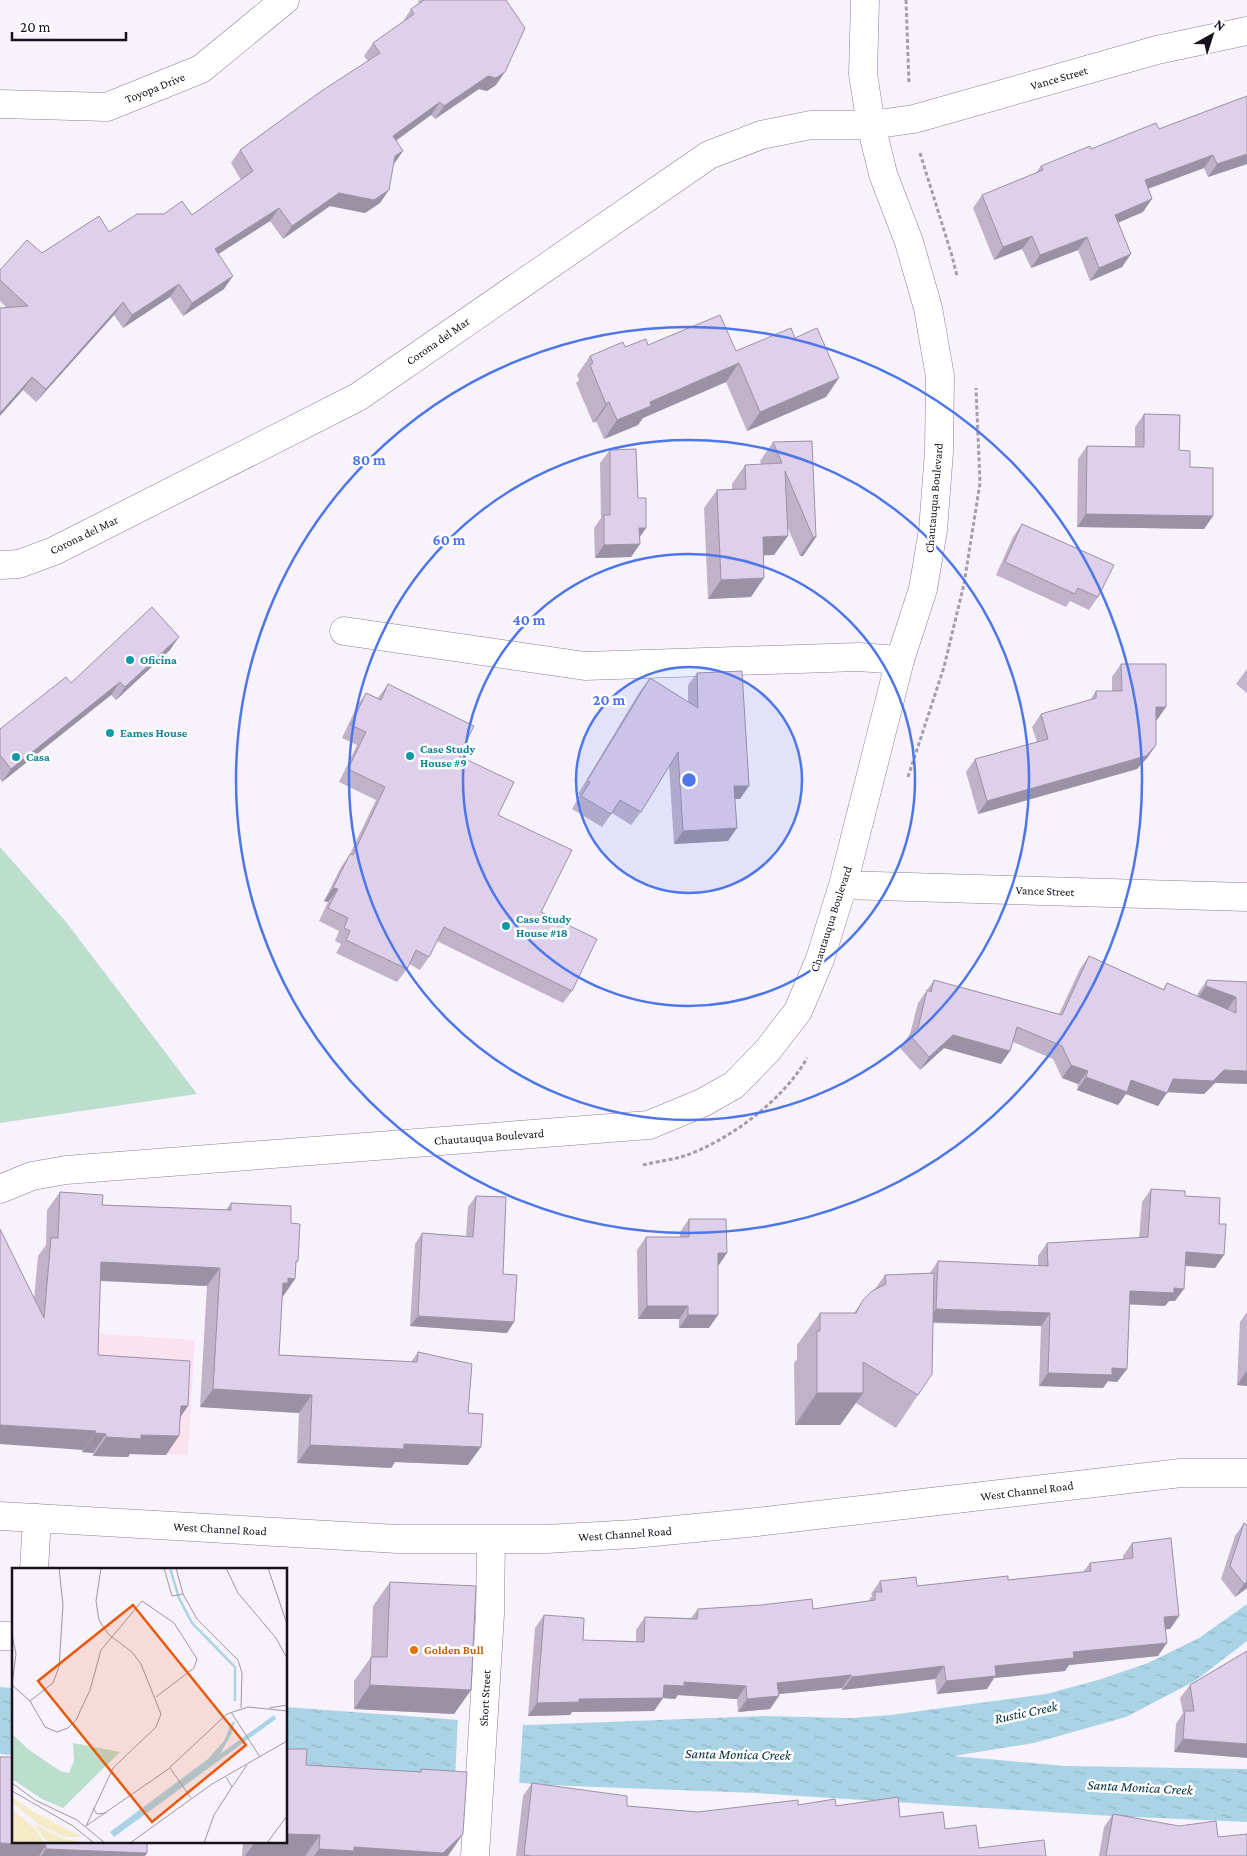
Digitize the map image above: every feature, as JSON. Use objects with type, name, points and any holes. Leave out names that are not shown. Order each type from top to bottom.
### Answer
[{"type":"street","name":"Toyopa Drive","points":[[0,104],[107,107],[201,69],[285,0]]},
{"type":"street","name":"Chautauqua Boulevard","points":[[0,1189],[32,1176],[66,1170],[649,1125],[702,1103],[734,1085],[768,1050],[798,1011],[820,960],[843,885],[900,660],[923,589],[933,530],[939,452],[940,376],[928,308],[909,242],[883,174],[871,125],[864,74],[866,0]]},
{"type":"street","name":"Vance Street","points":[[871,125],[934,114],[1157,50],[1247,31]]},
{"type":"street","name":"Corona del Mar","points":[[0,566],[19,564],[54,551],[358,397],[709,155],[762,135],[811,125],[871,125]]},
{"type":"street","points":[[344,630],[585,666],[858,657],[900,660]]},
{"type":"street","name":"Vance Street","points":[[843,885],[1247,897]]},
{"type":"street","name":"West Channel Road","points":[[0,1516],[351,1537],[491,1540],[634,1534],[1181,1472],[1247,1473]]},
{"type":"street","points":[[34,1568],[37,1518]]},
{"type":"street","name":"Short Street","points":[[475,1856],[481,1786],[491,1540]]},
{"type":"path","points":[[906,0],[910,88]]},
{"type":"path","points":[[914,165],[922,163]]},
{"type":"shaded area","points":[[91,1333],[195,1340],[188,1455],[82,1452]]},
{"type":"green space","points":[[0,847],[66,922],[197,1094],[0,1123]]},
{"type":"water","points":[[1247,1604],[1247,1641],[1195,1681],[1126,1717],[1034,1743],[954,1756],[1066,1766],[1247,1769],[1247,1822],[1112,1816],[756,1793],[545,1785],[452,1777],[288,1768],[288,1707],[528,1725],[764,1716],[851,1718],[891,1715],[1046,1694],[1098,1680],[1148,1663],[1199,1638]]},
{"type":"water","points":[[0,1687],[12,1688],[12,1755],[0,1754]]},
{"type":"pier","points":[[458,1717],[523,1722],[519,1785],[455,1779]]},
{"type":"building","points":[[424,0],[506,0],[525,28],[505,72],[496,78],[488,76],[444,106],[440,102],[393,136],[403,151],[395,156],[389,190],[374,200],[339,193],[292,226],[279,208],[215,249],[233,276],[192,303],[179,284],[132,315],[123,302],[46,389],[32,377],[0,413],[0,308],[28,306],[0,280],[0,270],[27,240],[42,253],[99,216],[109,232],[137,214],[164,214],[182,201],[192,215],[253,171],[240,150],[320,92],[380,53],[373,43],[414,14],[411,9]]},
{"type":"building","points":[[1247,96],[1247,154],[1217,164],[1213,155],[1145,180],[1152,199],[1115,215],[1131,254],[1099,268],[1087,237],[1040,255],[1032,236],[1003,247],[982,195],[1043,170],[1041,166],[1090,146],[1091,149],[1156,123],[1159,129]]},
{"type":"building","points":[[720,315],[736,351],[791,328],[795,338],[817,328],[839,378],[760,412],[739,363],[650,402],[651,406],[617,420],[609,402],[606,404],[590,365],[593,363],[590,356],[623,342],[625,347],[646,339],[648,345]]},
{"type":"building","points":[[1144,414],[1180,415],[1179,450],[1190,451],[1190,467],[1213,468],[1213,516],[1086,514],[1087,446],[1144,447]]},
{"type":"building","points":[[812,441],[816,537],[813,537],[785,471],[788,536],[763,537],[764,578],[721,580],[717,490],[746,489],[745,465],[782,463],[773,442]]},
{"type":"building","points":[[636,449],[638,498],[646,498],[646,528],[639,528],[640,544],[604,545],[604,515],[610,515],[610,450]]},
{"type":"building","points":[[1022,524],[1114,565],[1098,597],[1078,588],[1075,594],[1005,562]]},
{"type":"building","points":[[152,607],[179,637],[125,687],[120,682],[11,769],[0,755],[0,729],[66,677],[71,683]]},
{"type":"building","points":[[1121,664],[1166,664],[1166,707],[1156,707],[1156,745],[1146,756],[987,801],[975,759],[1048,739],[1041,714],[1096,698],[1096,691],[1122,691]]},
{"type":"building","points":[[742,671],[749,786],[734,786],[737,828],[683,831],[678,752],[641,812],[620,800],[611,814],[581,796],[590,782],[587,781],[650,678],[698,708],[697,673]]},
{"type":"building","points":[[388,684],[474,726],[459,756],[514,782],[498,815],[572,850],[541,912],[597,939],[572,991],[444,927],[429,957],[416,950],[407,969],[346,940],[350,931],[344,928],[348,918],[328,908],[338,889],[333,888],[350,854],[353,855],[385,787],[348,769],[366,732],[351,725],[366,693],[381,700]]},
{"type":"building","points":[[1089,956],[1164,990],[1167,983],[1236,1013],[1236,997],[1206,986],[1207,980],[1247,982],[1247,1071],[1224,1070],[1213,1081],[1173,1079],[1167,1093],[1131,1080],[1127,1092],[1086,1077],[1088,1071],[1071,1065],[1062,1046],[1017,1027],[1010,1051],[953,1035],[929,1057],[910,1035],[918,1028],[927,990],[931,992],[934,980],[1062,1015]]},
{"type":"building","points":[[1151,1189],[1185,1191],[1185,1196],[1220,1198],[1219,1224],[1226,1224],[1224,1255],[1186,1252],[1184,1289],[1174,1288],[1174,1293],[1130,1291],[1127,1369],[1112,1368],[1112,1375],[1048,1373],[1050,1313],[936,1309],[938,1261],[1048,1266],[1047,1243],[1148,1237]]},
{"type":"building","points":[[60,1192],[103,1195],[102,1205],[231,1210],[231,1203],[291,1206],[291,1223],[300,1224],[298,1261],[296,1261],[295,1279],[288,1278],[288,1283],[283,1283],[279,1355],[417,1362],[418,1352],[472,1364],[468,1413],[483,1414],[481,1447],[404,1444],[404,1449],[310,1445],[312,1395],[213,1389],[220,1268],[101,1262],[98,1355],[190,1361],[188,1406],[181,1406],[179,1436],[141,1435],[141,1439],[106,1437],[106,1434],[95,1433],[96,1431],[0,1425],[0,1229],[44,1318],[51,1238],[58,1238]]},
{"type":"building","points":[[476,1196],[506,1197],[503,1274],[517,1275],[514,1322],[418,1316],[422,1233],[473,1237]]},
{"type":"building","points":[[689,1219],[726,1219],[727,1253],[718,1253],[718,1315],[688,1315],[688,1306],[647,1306],[646,1237],[689,1237]]},
{"type":"building","points":[[934,1273],[932,1374],[918,1395],[863,1362],[863,1393],[817,1393],[817,1331],[820,1331],[820,1313],[856,1313],[863,1300],[872,1291],[886,1284],[885,1275]]},
{"type":"building","points":[[1244,1523],[1247,1525],[1247,1582],[1244,1584],[1230,1566]]},
{"type":"building","points":[[1171,1538],[1179,1616],[1164,1617],[1167,1643],[1073,1652],[1074,1658],[995,1666],[996,1676],[946,1681],[944,1666],[852,1677],[851,1675],[777,1683],[779,1696],[747,1699],[746,1686],[684,1682],[684,1686],[664,1685],[663,1698],[579,1699],[579,1702],[537,1703],[544,1615],[584,1618],[583,1640],[644,1642],[645,1617],[697,1619],[698,1609],[761,1605],[812,1599],[813,1609],[875,1600],[875,1592],[882,1592],[880,1581],[916,1577],[917,1586],[1008,1576],[1008,1580],[1091,1571],[1090,1563],[1133,1558],[1132,1543]]},
{"type":"building","name":"Golden Bull","points":[[390,1582],[476,1586],[471,1690],[370,1685],[371,1657],[387,1657]]},
{"type":"building","points":[[1247,1651],[1247,1744],[1183,1739],[1185,1711],[1194,1711],[1190,1685]]},
{"type":"building","points":[[288,1749],[307,1749],[306,1765],[421,1772],[421,1769],[467,1772],[463,1834],[443,1853],[354,1847],[354,1851],[319,1849],[320,1835],[288,1834]]},
{"type":"building","points":[[0,1757],[12,1757],[12,1844],[0,1843]]},
{"type":"building","points":[[532,1783],[627,1796],[627,1806],[698,1812],[798,1800],[798,1805],[835,1799],[836,1806],[898,1797],[900,1817],[943,1812],[945,1829],[976,1825],[979,1848],[1044,1840],[1046,1856],[531,1856],[524,1855]]},
{"type":"building","points":[[1113,1814],[1179,1826],[1216,1821],[1218,1837],[1247,1834],[1247,1856],[1106,1856]]},
{"type":"building","points":[[23,1844],[147,1844],[147,1853],[46,1849],[46,1845]]},
{"type":"place","name":"Oficina","points":[[130,660]]},
{"type":"place","name":"Eames House","points":[[110,733]]},
{"type":"place","name":"Case Study House #9","points":[[410,756]]},
{"type":"place","name":"Casa","points":[[16,757]]},
{"type":"place","name":"Case Study House #18","points":[[506,926]]},
{"type":"place","name":"Golden Bull","points":[[414,1650]]},
{"type":"water label","name":"Rustic Creek","points":[[1026,1712]]},
{"type":"water label","name":"Santa Monica Creek","points":[[738,1754]]},
{"type":"water label","name":"Santa Monica Creek","points":[[1140,1787]]}]
